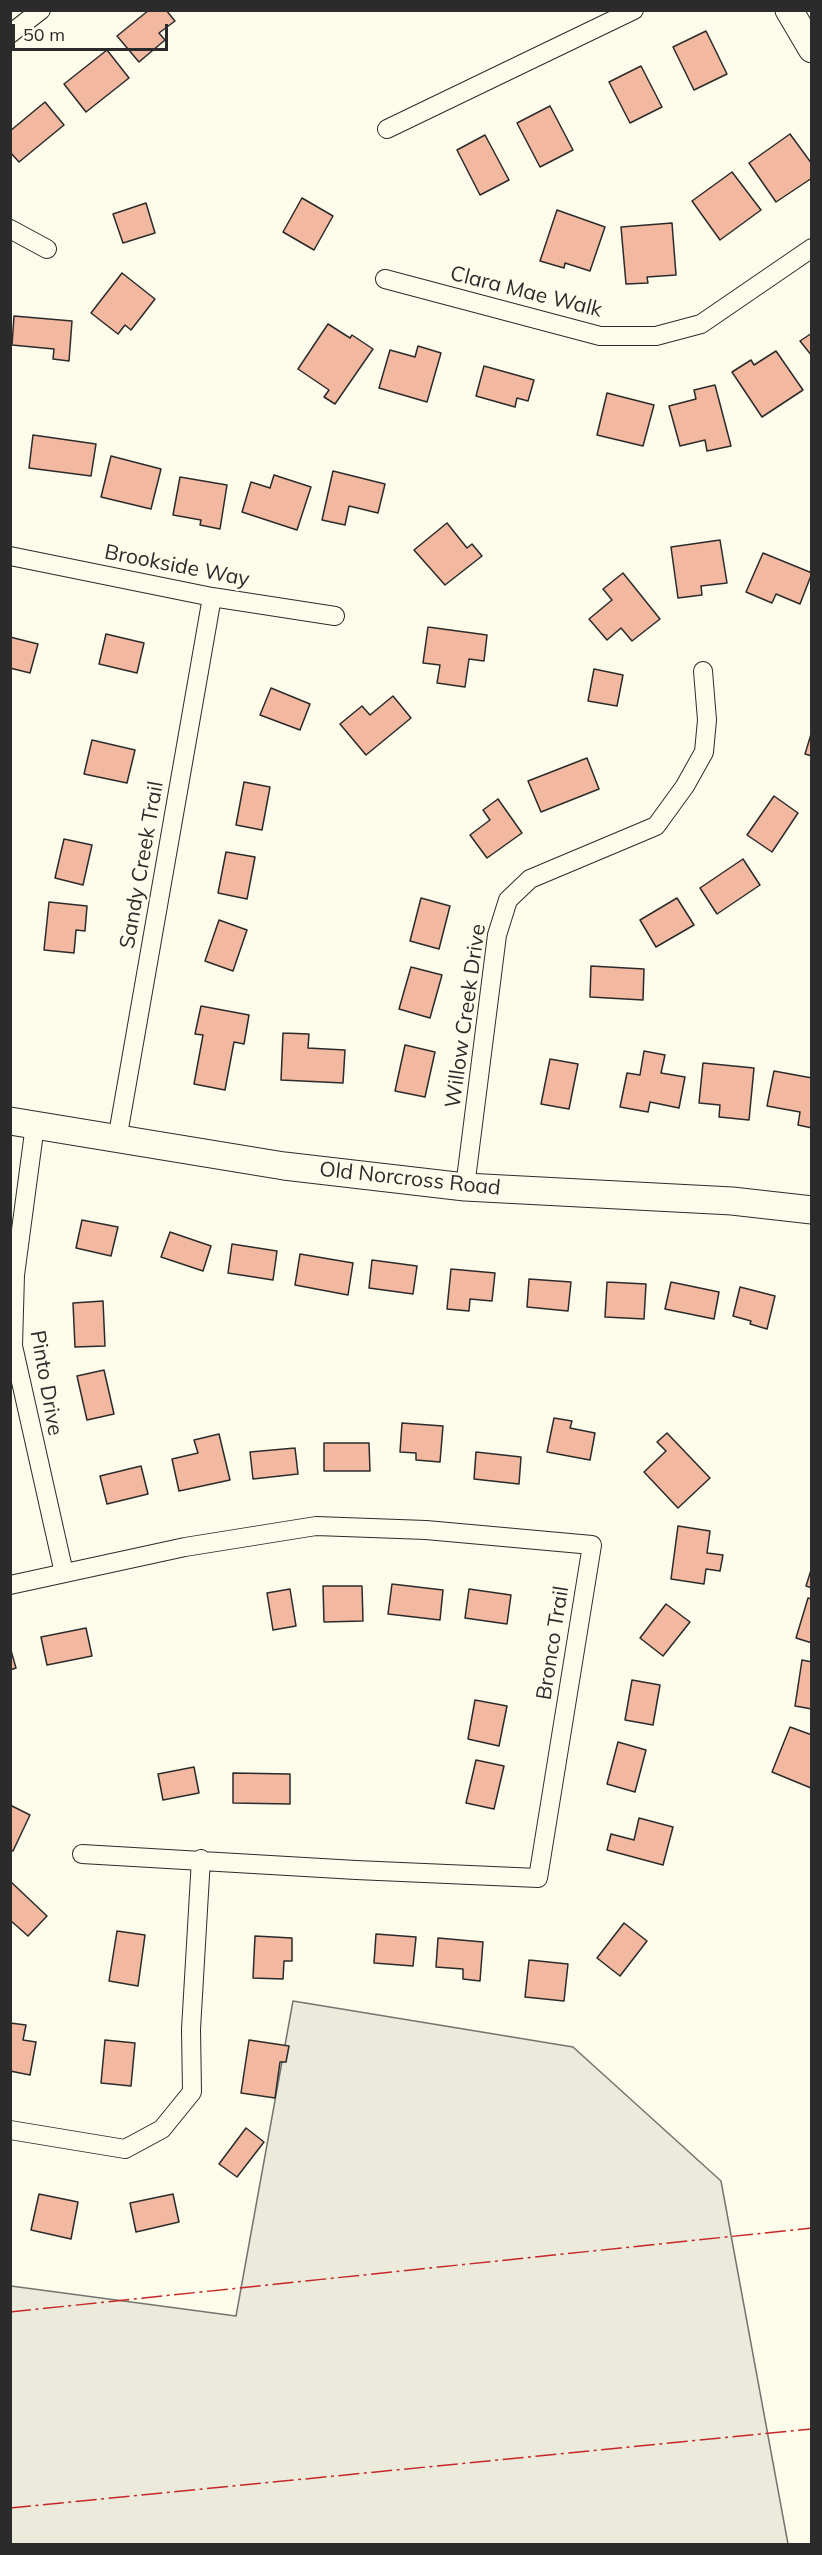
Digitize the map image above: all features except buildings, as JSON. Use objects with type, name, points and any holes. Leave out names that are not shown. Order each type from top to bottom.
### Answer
[{"type":"street","points":[[10,34],[41,10]]},
{"type":"street","points":[[387,129],[634,10]]},
{"type":"street","points":[[789,10],[812,49]]},
{"type":"street","points":[[10,229],[47,249]]},
{"type":"street","name":"Clara Mae Walk","points":[[385,279],[600,336],[656,336],[701,324],[812,248]]},
{"type":"street","name":"Brookside Way","points":[[10,556],[212,597],[335,616]]},
{"type":"street","name":"Sandy Creek Trail","points":[[117,1140],[212,597]]},
{"type":"street","name":"Willow Creek Drive","points":[[465,1187],[497,935],[508,900],[530,879],[656,826],[685,786],[704,752],[707,720],[703,672]]},
{"type":"street","name":"Old Norcross Road","points":[[23,1123],[284,1166],[465,1187],[732,1200],[812,1210]]},
{"type":"street","name":"Pinto Drive","points":[[23,1123],[13,1346],[64,1573]]},
{"type":"street","name":"Bronco Trail","points":[[10,1585],[185,1547],[316,1526],[426,1530],[592,1545],[538,1878],[82,1854]]},
{"type":"street","points":[[10,2130],[125,2149],[162,2129],[192,2092],[191,2029],[201,1859]]},
{"type":"shaded area","points":[[293,2001],[573,2047],[721,2181],[788,2544],[11,2544],[11,2286],[236,2316]]},
{"type":"power","points":[[10,2312],[812,2228]]},
{"type":"power","points":[[10,2508],[812,2429]]}]
